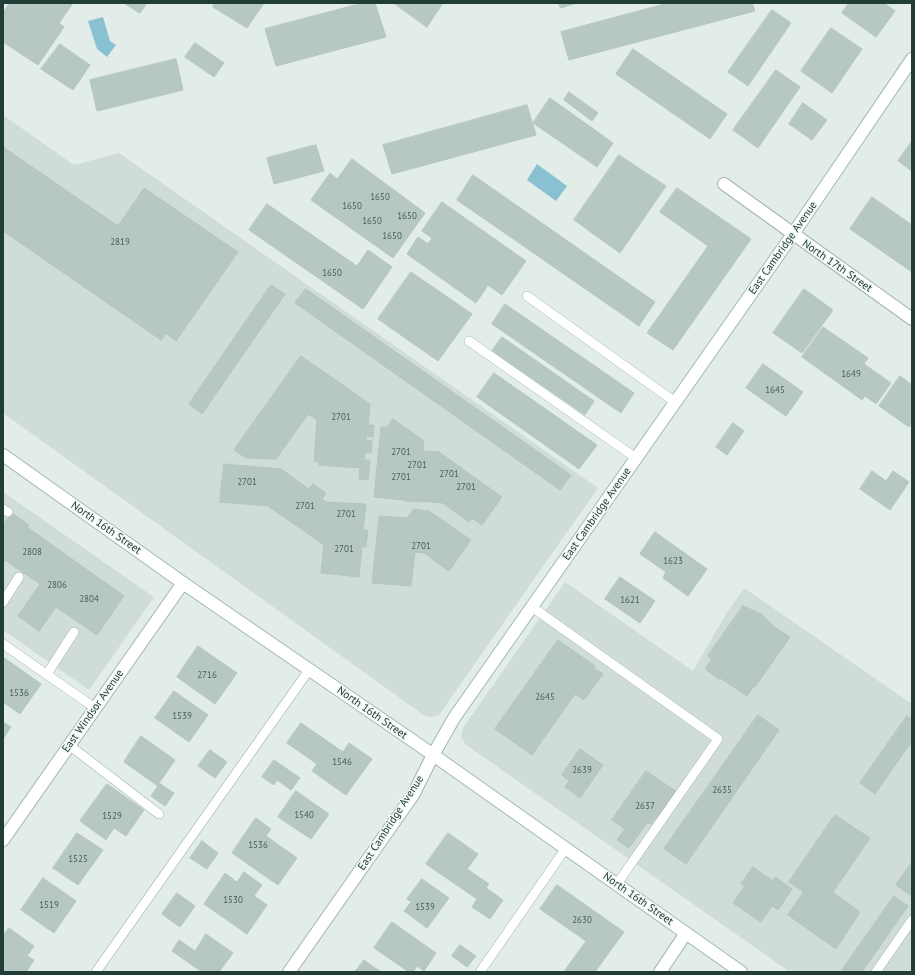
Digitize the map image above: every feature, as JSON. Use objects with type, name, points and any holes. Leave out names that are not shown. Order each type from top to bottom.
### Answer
[{"type":"street","name":"East Cambridge Avenue","points":[[289,972],[413,795],[454,718],[793,234],[912,59]]},
{"type":"street","name":"North 17th Street","points":[[724,184],[912,319]]},
{"type":"street","name":"North 16th Street","points":[[3,454],[183,583],[434,755],[741,972]]},
{"type":"street","name":"East Windsor Avenue","points":[[3,840],[183,583]]},
{"type":"street","points":[[660,972],[686,933]]},
{"type":"lane","points":[[527,296],[675,402]]},
{"type":"lane","points":[[468,341],[636,458]]},
{"type":"lane","points":[[3,602],[19,577]]},
{"type":"lane","points":[[532,607],[718,739],[617,884]]},
{"type":"lane","points":[[47,674],[74,632]]},
{"type":"lane","points":[[3,644],[95,708]]},
{"type":"lane","points":[[96,972],[309,670]]},
{"type":"lane","points":[[69,745],[159,814]]},
{"type":"lane","points":[[480,972],[566,848]]},
{"type":"lane","points":[[876,972],[912,920]]},
{"type":"shaded area","points":[[3,115],[74,165],[119,153],[598,488],[439,715],[432,717],[425,716],[3,413]]},
{"type":"shaded area","points":[[3,492],[154,597],[89,690],[3,630]]},
{"type":"shaded area","points":[[565,582],[693,671],[726,614],[744,588],[912,704],[912,972],[790,972],[465,744],[461,736],[463,728]]},
{"type":"water","points":[[103,17],[110,41],[116,45],[107,57],[97,49],[88,21]]},
{"type":"water","points":[[537,164],[567,186],[556,201],[527,180]]},
{"type":"building","points":[[10,3],[73,3],[59,23],[64,27],[38,65],[3,42],[3,13]]},
{"type":"building","points":[[124,3],[147,3],[140,13]]},
{"type":"building","points":[[215,3],[264,3],[247,28],[213,7]]},
{"type":"building","points":[[363,3],[375,3],[386,37],[276,66],[265,29]]},
{"type":"building","points":[[394,3],[443,3],[427,27]]},
{"type":"building","points":[[559,3],[577,3],[561,8]]},
{"type":"building","points":[[669,3],[752,3],[755,11],[569,60],[561,32]]},
{"type":"building","points":[[849,3],[884,3],[895,11],[876,37],[842,13]]},
{"type":"building","points":[[772,10],[791,23],[748,86],[728,72]]},
{"type":"building","points":[[831,28],[862,49],[832,93],[801,71]]},
{"type":"building","points":[[195,43],[224,63],[214,77],[185,57]]},
{"type":"building","points":[[60,44],[90,65],[73,90],[41,69]]},
{"type":"building","points":[[633,49],[727,114],[710,139],[616,74]]},
{"type":"building","points":[[176,59],[183,90],[97,111],[90,80]]},
{"type":"building","points":[[776,70],[800,87],[758,148],[733,130]]},
{"type":"building","points":[[569,92],[598,113],[592,121],[564,100]]},
{"type":"building","points":[[550,98],[613,143],[597,167],[533,123]]},
{"type":"building","points":[[803,103],[827,120],[812,140],[789,124]]},
{"type":"building","points":[[527,105],[536,135],[392,174],[383,145]]},
{"type":"building","points":[[912,141],[912,171],[898,161]]},
{"type":"building","points":[[316,145],[324,171],[274,184],[267,158]]},
{"type":"building","points":[[3,147],[118,226],[144,188],[238,252],[176,341],[166,333],[161,340],[3,231]]},
{"type":"building","points":[[619,155],[666,186],[620,253],[574,220]]},
{"type":"building","points":[[352,159],[425,213],[393,258],[311,200],[330,173],[337,179]]},
{"type":"building","points":[[473,175],[655,302],[639,326],[457,200]]},
{"type":"building","points":[[677,188],[751,239],[673,350],[647,333],[708,246],[660,212]]},
{"type":"building","points":[[872,197],[912,225],[912,272],[850,229]]},
{"type":"building","points":[[442,202],[526,261],[502,295],[488,285],[476,303],[407,254],[418,237],[428,244],[432,238],[422,231]]},
{"type":"building","points":[[267,204],[357,266],[368,250],[392,267],[363,309],[249,230]]},
{"type":"building","points":[[411,272],[472,314],[438,361],[378,319]]},
{"type":"building","points":[[271,285],[285,294],[202,414],[189,404]]},
{"type":"building","points":[[306,289],[571,475],[560,490],[295,303]]},
{"type":"building","points":[[804,289],[833,310],[802,353],[773,333]]},
{"type":"building","points":[[505,304],[634,393],[621,413],[492,324]]},
{"type":"building","points":[[823,327],[868,358],[864,364],[891,383],[876,404],[865,396],[862,400],[802,357]]},
{"type":"building","points":[[502,337],[594,401],[585,415],[492,351]]},
{"type":"building","points":[[301,356],[370,404],[368,425],[374,425],[373,437],[366,436],[366,440],[372,441],[371,453],[365,452],[364,460],[370,460],[368,480],[359,479],[360,468],[320,465],[318,464],[319,462],[314,461],[317,420],[308,414],[276,459],[246,458],[234,450]]},
{"type":"building","points":[[763,364],[803,392],[786,416],[746,388]]},
{"type":"building","points":[[494,373],[597,445],[579,469],[477,397]]},
{"type":"building","points":[[900,376],[912,385],[912,423],[909,427],[879,406]]},
{"type":"building","points":[[393,419],[424,441],[423,451],[439,452],[502,497],[482,525],[472,518],[469,522],[441,502],[405,501],[374,497],[381,427],[387,427]]},
{"type":"building","points":[[733,423],[744,431],[727,455],[716,447]]},
{"type":"building","points":[[224,464],[281,469],[309,489],[313,484],[326,493],[322,499],[326,502],[366,504],[363,530],[368,530],[366,547],[362,547],[359,577],[321,573],[324,545],[268,506],[220,502]]},
{"type":"building","points":[[872,471],[886,481],[893,471],[909,482],[890,510],[860,489]]},
{"type":"building","points":[[414,509],[429,511],[471,540],[449,571],[424,553],[415,552],[411,586],[372,583],[379,516],[407,518]]},
{"type":"building","points":[[12,513],[29,525],[27,527],[124,596],[97,635],[56,607],[39,631],[18,616],[40,584],[5,560],[3,563],[3,525]]},
{"type":"building","points":[[655,532],[707,569],[688,596],[663,578],[666,572],[640,554]]},
{"type":"building","points":[[620,577],[655,601],[640,623],[605,599]]},
{"type":"building","points":[[743,606],[761,614],[774,627],[790,637],[747,696],[705,669],[712,659],[708,656]]},
{"type":"building","points":[[558,640],[595,666],[594,668],[603,674],[584,700],[575,694],[532,755],[495,729]]},
{"type":"building","points":[[198,646],[237,673],[215,704],[177,677]]},
{"type":"building","points":[[3,657],[41,684],[20,714],[3,702],[3,681],[5,678],[3,677]]},
{"type":"building","points":[[174,691],[208,715],[189,742],[155,718]]},
{"type":"building","points":[[758,715],[779,730],[686,864],[664,849]]},
{"type":"building","points":[[907,716],[912,720],[912,741],[875,794],[860,783]]},
{"type":"building","points":[[3,722],[11,727],[3,739]]},
{"type":"building","points":[[301,723],[343,752],[349,743],[372,759],[346,795],[312,771],[317,764],[287,743]]},
{"type":"building","points":[[141,736],[175,760],[159,783],[174,793],[165,806],[151,796],[158,786],[124,762]]},
{"type":"building","points":[[580,749],[603,765],[580,798],[565,787],[569,781],[562,775]]},
{"type":"building","points":[[210,750],[227,762],[215,778],[198,766]]},
{"type":"building","points":[[274,760],[300,778],[291,790],[277,780],[274,785],[262,777]]},
{"type":"building","points":[[646,771],[677,792],[674,797],[672,796],[669,801],[670,802],[660,817],[657,816],[651,824],[647,823],[629,848],[617,840],[625,829],[612,820]]},
{"type":"building","points":[[107,784],[144,810],[126,836],[114,828],[106,840],[80,821]]},
{"type":"building","points":[[296,791],[329,814],[311,839],[278,817]]},
{"type":"building","points":[[835,815],[850,825],[804,892],[789,882]]},
{"type":"building","points":[[256,818],[271,829],[266,836],[297,858],[278,885],[232,853]]},
{"type":"building","points":[[850,825],[870,838],[833,892],[860,912],[836,949],[788,915]]},
{"type":"building","points":[[77,833],[103,850],[78,885],[53,868]]},
{"type":"building","points":[[448,833],[478,854],[467,869],[489,884],[486,888],[503,900],[490,919],[472,907],[477,899],[426,864]]},
{"type":"building","points":[[202,841],[218,853],[207,869],[190,858]]},
{"type":"building","points":[[912,862],[912,896],[896,885]]},
{"type":"building","points":[[753,867],[773,881],[775,877],[792,889],[778,910],[772,906],[761,922],[733,903],[745,886],[741,884]]},
{"type":"building","points":[[244,872],[262,885],[254,896],[267,905],[247,934],[204,904],[225,873],[237,882]]},
{"type":"building","points":[[43,878],[76,901],[54,933],[21,910]]},
{"type":"building","points":[[422,879],[449,898],[427,928],[404,911],[411,902],[407,899]]},
{"type":"building","points":[[557,885],[624,932],[595,972],[568,972],[565,970],[586,941],[540,909]]},
{"type":"building","points":[[177,893],[195,906],[180,927],[162,914]]},
{"type":"building","points":[[894,896],[908,906],[862,972],[844,972],[842,970]]},
{"type":"building","points":[[392,922],[436,953],[424,971],[417,966],[413,972],[409,972],[374,948]]},
{"type":"building","points":[[9,928],[34,946],[27,956],[34,960],[26,972],[3,972],[3,936]]},
{"type":"building","points":[[206,934],[233,953],[219,972],[202,972],[172,951],[179,940],[195,951]]},
{"type":"building","points":[[460,945],[476,956],[467,967],[452,956]]},
{"type":"building","points":[[364,960],[381,972],[355,972]]}]
